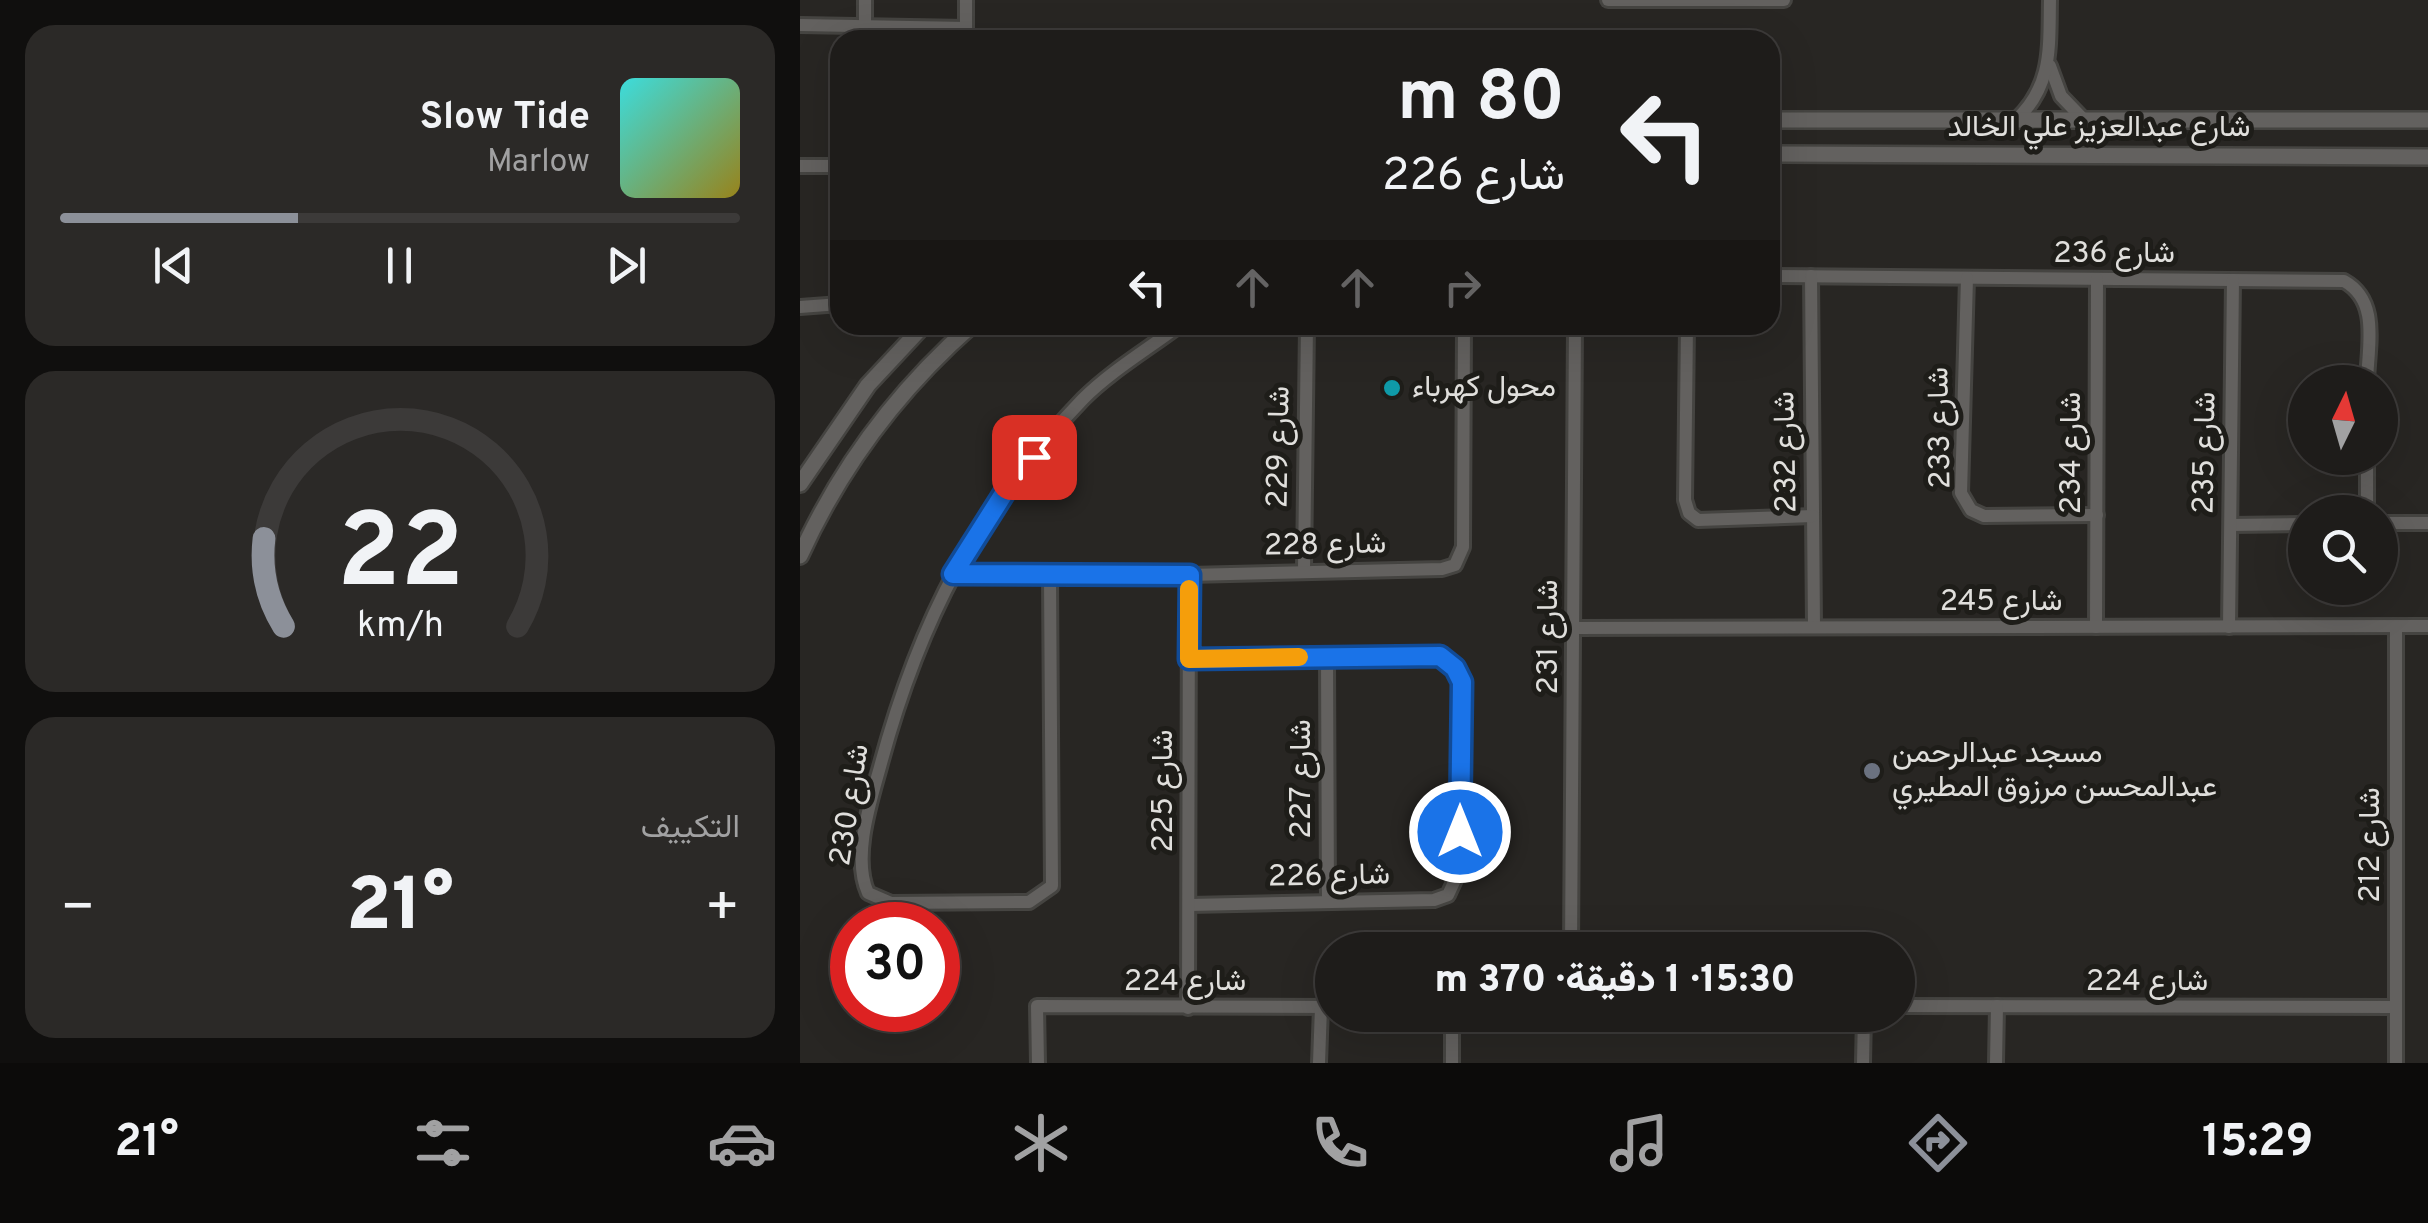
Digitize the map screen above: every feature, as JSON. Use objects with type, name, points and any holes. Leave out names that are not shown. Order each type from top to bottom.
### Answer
[{"type":"street","points":[[865,0],[866,27]]},
{"type":"street","points":[[966,0],[966,30]]},
{"type":"street","points":[[1608,0],[1784,0]]},
{"type":"street","points":[[2015,121],[2041,89],[2049,63],[2050,0]]},
{"type":"street","points":[[800,25],[909,30]]},
{"type":"street","points":[[2049,63],[2061,96],[2085,121]]},
{"type":"street","name":"شارع عبدالعزيز علي الخالد","points":[[1780,120],[2428,120]]},
{"type":"street","points":[[1797,120],[1804,136],[1798,154]]},
{"type":"street","points":[[1829,154],[1824,136],[1830,121]]},
{"type":"street","points":[[2397,157],[2428,144]]},
{"type":"street","name":"شارع عبدالعزيز علي الخالد","points":[[1780,154],[2428,157]]},
{"type":"street","points":[[800,166],[830,166]]},
{"type":"street","name":"شارع 236","points":[[1780,276],[2344,281],[2362,291],[2368,305],[2368,365]]},
{"type":"street","name":"شارع 232","points":[[1811,276],[1814,628]]},
{"type":"street","name":"شارع 233","points":[[1966,278],[1961,493],[1971,510],[1984,516],[2097,516]]},
{"type":"street","name":"شارع 234","points":[[2096,627],[2097,279]]},
{"type":"street","name":"شارع 235","points":[[2229,627],[2233,280]]},
{"type":"street","points":[[800,307],[830,305]]},
{"type":"street","points":[[800,484],[860,395],[915,335]]},
{"type":"street","points":[[800,556],[842,477],[884,418],[963,335]]},
{"type":"street","name":"شارع 230","points":[[1050,575],[1052,886],[1029,902],[891,903],[868,893],[862,880],[875,786],[900,692],[931,612],[1008,487],[1086,397],[1167,335]]},
{"type":"street","name":"شارع 229","points":[[1304,570],[1306,335]]},
{"type":"street","name":"شارع 228","points":[[953,574],[1190,575],[1442,569],[1456,564],[1463,547],[1464,335]]},
{"type":"street","name":"شارع 231","points":[[1572,932],[1575,335]]},
{"type":"street","points":[[1687,335],[1685,500],[1689,512],[1698,520],[1813,516]]},
{"type":"street","points":[[2398,523],[2428,523]]},
{"type":"street","points":[[2231,525],[2288,524]]},
{"type":"street","name":"شارع 225","points":[[1188,1008],[1190,575]]},
{"type":"street","name":"شارع 212","points":[[2396,626],[2396,1063]]},
{"type":"street","name":"شارع 245","points":[[1574,628],[2428,626]]},
{"type":"street","name":"شارع 226","points":[[1189,659],[1440,656],[1455,668],[1462,682],[1460,869],[1448,895],[1434,900],[1189,905]]},
{"type":"street","name":"شارع 227","points":[[1327,657],[1328,902]]},
{"type":"street","name":"شارع 224","points":[[1038,1063],[1038,1006],[1315,1007]]},
{"type":"street","name":"شارع 224","points":[[1915,1006],[2396,1007]]},
{"type":"street","points":[[1996,1063],[1997,1006]]},
{"type":"street","points":[[1318,1063],[1322,1032]]},
{"type":"street","points":[[1452,1032],[1452,1063]]},
{"type":"street","points":[[1863,1063],[1864,1032]]},
{"type":"slow traffic","points":[[1189,589],[1189,659],[1299,657]]},
{"type":"place","name":"محول كهرباء","points":[[1392,388]]},
{"type":"place","name":"مسجد عبدالرحمن عبدالمحسن مرزوق المطيري","points":[[1872,771]]},
{"type":"route","points":[[1034,457],[1008,487],[953,574],[1190,575],[1189,659],[1440,656],[1455,668],[1462,682],[1460,832]]}]
